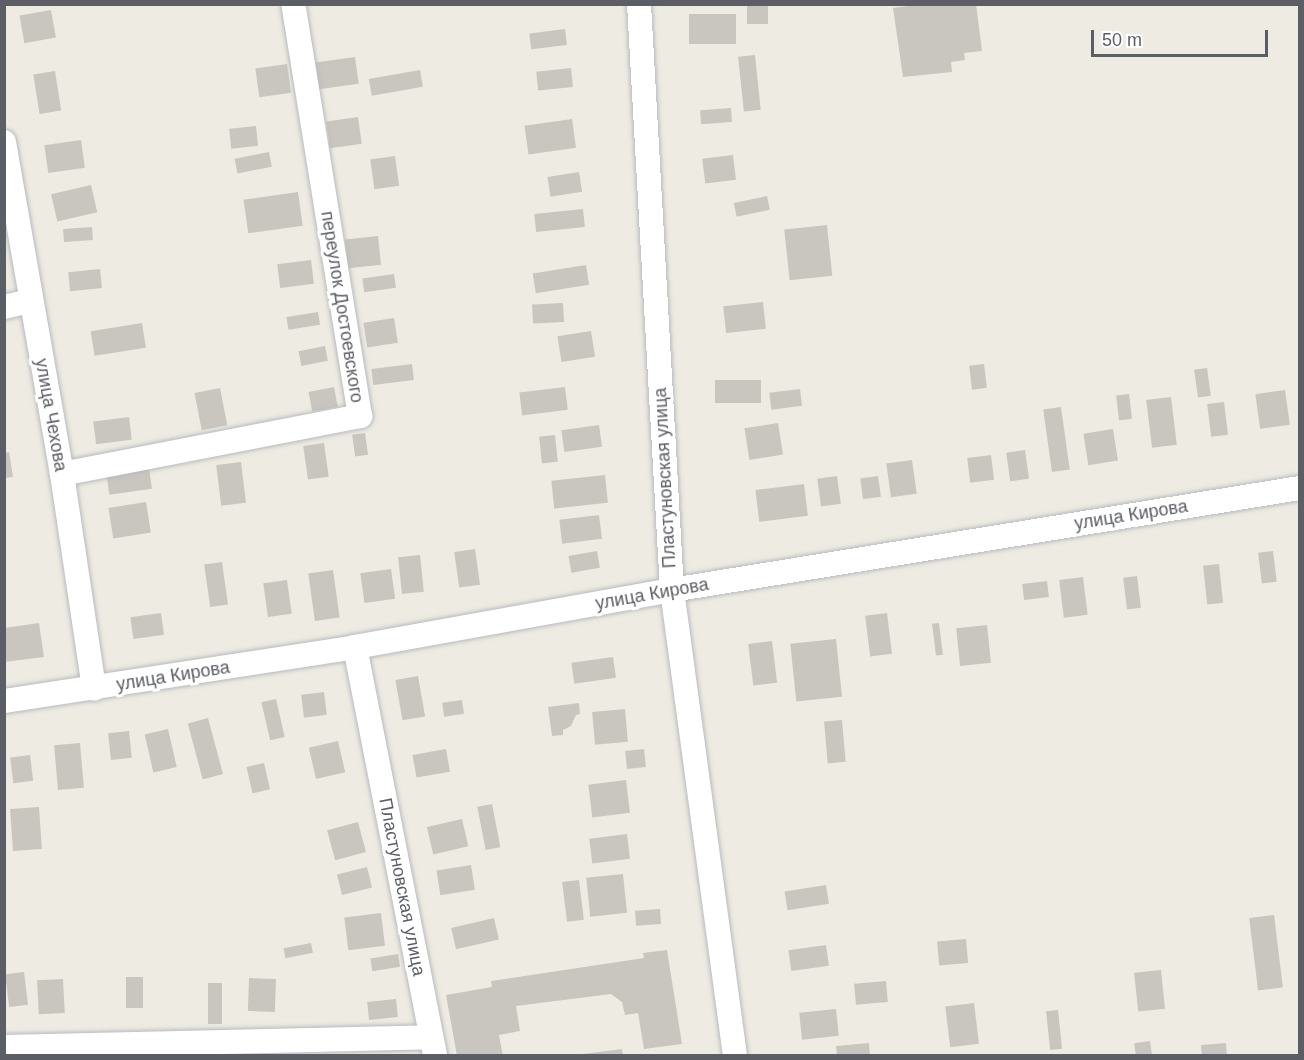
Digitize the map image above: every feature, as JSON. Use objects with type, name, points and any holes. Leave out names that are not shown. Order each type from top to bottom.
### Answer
[{"type":"street","name":"переулок Достоевского","points":[[62,474],[360,416],[293,4]]},
{"type":"street","name":"Пластуновская улица","points":[[639,4],[672,590],[735,1056]]},
{"type":"street","name":"улица Чехова","points":[[4,142],[62,474],[94,689]]},
{"type":"street","points":[[4,307],[30,301]]},
{"type":"street","name":"улица Кирова","points":[[4,701],[94,689],[355,647],[672,590],[1299,488]]},
{"type":"street","name":"Пластуновская улица","points":[[355,647],[433,1046]]},
{"type":"street","points":[[4,1047],[433,1046]]},
{"type":"building","points":[[747,4],[768,4],[768,24],[747,24]]},
{"type":"building","points":[[923,4],[976,4],[982,51],[964,53],[965,60],[951,62],[952,72],[903,77],[893,8]]},
{"type":"building","points":[[51,10],[56,38],[24,43],[19,16]]},
{"type":"building","points":[[689,14],[736,14],[736,44],[689,44]]},
{"type":"building","points":[[565,29],[567,45],[531,49],[529,33]]},
{"type":"building","points":[[755,55],[761,110],[744,111],[738,57]]},
{"type":"building","points":[[355,57],[359,84],[319,89],[315,63]]},
{"type":"building","points":[[287,64],[291,93],[259,97],[255,68]]},
{"type":"building","points":[[571,68],[573,87],[538,91],[536,72]]},
{"type":"building","points":[[420,70],[423,87],[372,96],[369,79]]},
{"type":"building","points":[[55,71],[61,111],[40,114],[33,74]]},
{"type":"building","points":[[731,108],[732,122],[701,124],[700,110]]},
{"type":"building","points":[[358,117],[362,144],[330,148],[326,121]]},
{"type":"building","points":[[572,119],[576,148],[529,154],[524,126]]},
{"type":"building","points":[[256,126],[258,146],[231,149],[229,129]]},
{"type":"building","points":[[81,140],[85,168],[48,173],[44,145]]},
{"type":"building","points":[[269,152],[272,167],[238,173],[235,159]]},
{"type":"building","points":[[733,155],[736,180],[705,184],[702,159]]},
{"type":"building","points":[[395,156],[399,186],[374,189],[370,159]]},
{"type":"building","points":[[579,172],[582,192],[551,197],[547,177]]},
{"type":"building","points":[[91,185],[97,212],[57,222],[51,194]]},
{"type":"building","points":[[298,192],[303,226],[248,233],[244,200]]},
{"type":"building","points":[[767,196],[770,210],[737,217],[734,203]]},
{"type":"building","points":[[583,209],[585,227],[536,232],[534,214]]},
{"type":"building","points":[[827,225],[832,276],[790,280],[784,229]]},
{"type":"building","points":[[92,227],[93,240],[64,242],[63,229]]},
{"type":"building","points":[[378,236],[381,265],[348,268],[345,239]]},
{"type":"building","points":[[311,260],[314,284],[280,288],[277,264]]},
{"type":"building","points":[[586,265],[589,285],[536,293],[533,273]]},
{"type":"building","points":[[100,269],[102,288],[70,291],[68,272]]},
{"type":"building","points":[[394,274],[396,288],[364,292],[362,278]]},
{"type":"building","points":[[763,302],[766,329],[726,333],[723,306]]},
{"type":"building","points":[[563,303],[564,322],[533,324],[532,305]]},
{"type":"building","points":[[318,312],[320,325],[288,330],[286,317]]},
{"type":"building","points":[[394,318],[398,343],[367,348],[363,323]]},
{"type":"building","points":[[142,323],[146,348],[95,356],[91,331]]},
{"type":"building","points":[[591,331],[595,357],[561,362],[557,336]]},
{"type":"building","points":[[325,346],[328,361],[301,366],[298,351]]},
{"type":"building","points":[[412,364],[414,380],[373,385],[371,369]]},
{"type":"building","points":[[984,364],[987,388],[972,390],[969,366]]},
{"type":"building","points":[[1207,368],[1211,396],[1198,398],[1194,370]]},
{"type":"building","points":[[715,380],[761,380],[761,403],[715,403]]},
{"type":"building","points":[[334,387],[338,407],[312,412],[308,392]]},
{"type":"building","points":[[565,387],[568,410],[522,415],[519,393]]},
{"type":"building","points":[[220,388],[227,425],[202,430],[194,393]]},
{"type":"building","points":[[800,389],[802,406],[771,410],[769,393]]},
{"type":"building","points":[[1285,390],[1290,425],[1260,429],[1255,394]]},
{"type":"building","points":[[1129,394],[1132,419],[1119,420],[1116,396]]},
{"type":"building","points":[[1171,397],[1177,445],[1152,448],[1146,400]]},
{"type":"building","points":[[1224,402],[1228,435],[1211,437],[1207,404]]},
{"type":"building","points":[[1061,407],[1070,469],[1052,472],[1043,410]]},
{"type":"building","points":[[129,417],[132,440],[96,444],[93,421]]},
{"type":"building","points":[[778,423],[783,455],[749,460],[744,428]]},
{"type":"building","points":[[599,425],[602,447],[564,452],[561,430]]},
{"type":"building","points":[[1113,429],[1118,461],[1088,465],[1083,434]]},
{"type":"building","points":[[365,433],[368,455],[355,457],[352,435]]},
{"type":"building","points":[[555,435],[558,462],[542,464],[539,437]]},
{"type":"building","points":[[324,443],[329,477],[308,480],[303,446]]},
{"type":"building","points":[[1025,450],[1029,479],[1010,481],[1006,453]]},
{"type":"building","points":[[9,452],[13,477],[4,478],[4,453]]},
{"type":"building","points":[[991,455],[994,480],[970,483],[967,458]]},
{"type":"building","points":[[912,460],[917,494],[891,497],[886,464]]},
{"type":"building","points":[[241,462],[246,503],[221,506],[216,465]]},
{"type":"building","points":[[149,468],[152,489],[109,495],[106,474]]},
{"type":"building","points":[[605,475],[608,503],[554,508],[551,481]]},
{"type":"building","points":[[837,476],[841,504],[821,507],[817,479]]},
{"type":"building","points":[[878,476],[881,497],[863,499],[860,479]]},
{"type":"building","points":[[804,484],[808,516],[759,522],[755,490]]},
{"type":"building","points":[[146,502],[151,533],[113,539],[108,508]]},
{"type":"building","points":[[599,515],[602,539],[562,544],[559,520]]},
{"type":"building","points":[[475,549],[480,585],[459,588],[454,552]]},
{"type":"building","points":[[597,551],[600,568],[571,573],[568,556]]},
{"type":"building","points":[[1273,551],[1277,582],[1262,584],[1258,553]]},
{"type":"building","points":[[420,555],[424,592],[402,594],[398,557]]},
{"type":"building","points":[[222,562],[228,605],[210,607],[204,565]]},
{"type":"building","points":[[1219,564],[1223,603],[1207,604],[1203,566]]},
{"type":"building","points":[[391,569],[395,599],[364,603],[360,573]]},
{"type":"building","points":[[333,570],[340,618],[315,621],[308,573]]},
{"type":"building","points":[[1137,576],[1141,608],[1127,609],[1123,578]]},
{"type":"building","points":[[1083,577],[1088,615],[1064,618],[1059,580]]},
{"type":"building","points":[[287,580],[292,614],[268,617],[263,583]]},
{"type":"building","points":[[1047,581],[1049,597],[1024,600],[1022,584]]},
{"type":"building","points":[[161,613],[164,635],[133,639],[130,617]]},
{"type":"building","points":[[887,613],[892,654],[870,656],[865,616]]},
{"type":"building","points":[[39,623],[44,657],[4,662],[4,628]]},
{"type":"building","points":[[939,623],[943,655],[936,656],[932,624]]},
{"type":"building","points":[[987,625],[991,663],[960,666],[956,628]]},
{"type":"building","points":[[836,639],[842,697],[796,701],[790,644]]},
{"type":"building","points":[[772,641],[777,683],[753,686],[748,644]]},
{"type":"building","points":[[613,657],[616,678],[574,684],[571,663]]},
{"type":"building","points":[[418,676],[425,716],[402,720],[395,680]]},
{"type":"building","points":[[324,692],[327,715],[304,718],[301,695]]},
{"type":"building","points":[[276,699],[285,737],[270,740],[261,702]]},
{"type":"building","points":[[462,700],[464,714],[444,717],[442,703]]},
{"type":"building","points":[[579,703],[580,714],[576,715],[571,726],[563,730],[563,735],[552,736],[548,707]]},
{"type":"building","points":[[625,709],[628,742],[595,745],[592,712]]},
{"type":"building","points":[[208,718],[223,774],[203,779],[188,723]]},
{"type":"building","points":[[842,720],[846,762],[828,763],[824,722]]},
{"type":"building","points":[[168,729],[177,767],[153,772],[145,734]]},
{"type":"building","points":[[129,731],[132,758],[111,760],[108,733]]},
{"type":"building","points":[[338,741],[345,772],[316,779],[309,748]]},
{"type":"building","points":[[80,743],[84,788],[58,790],[54,745]]},
{"type":"building","points":[[446,749],[450,772],[417,778],[413,755]]},
{"type":"building","points":[[644,749],[646,767],[627,769],[625,751]]},
{"type":"building","points":[[30,755],[33,781],[13,783],[10,757]]},
{"type":"building","points":[[264,763],[270,789],[253,793],[246,767]]},
{"type":"building","points":[[626,780],[630,813],[592,817],[588,785]]},
{"type":"building","points":[[492,804],[500,847],[486,850],[477,807]]},
{"type":"building","points":[[39,807],[42,849],[13,851],[10,809]]},
{"type":"building","points":[[462,819],[468,846],[433,854],[427,827]]},
{"type":"building","points":[[358,822],[366,852],[335,860],[327,830]]},
{"type":"building","points":[[627,834],[630,859],[592,863],[589,839]]},
{"type":"building","points":[[471,865],[475,890],[440,895],[436,870]]},
{"type":"building","points":[[367,867],[372,887],[342,895],[337,874]]},
{"type":"building","points":[[623,874],[627,913],[590,917],[586,878]]},
{"type":"building","points":[[579,880],[584,920],[567,922],[562,882]]},
{"type":"building","points":[[826,885],[829,904],[787,910],[785,892]]},
{"type":"building","points":[[660,909],[661,924],[636,926],[635,911]]},
{"type":"building","points":[[381,913],[385,946],[348,950],[344,918]]},
{"type":"building","points":[[1274,915],[1283,987],[1258,991],[1249,918]]},
{"type":"building","points":[[494,918],[499,939],[456,949],[451,928]]},
{"type":"building","points":[[966,939],[968,963],[939,965],[937,942]]},
{"type":"building","points":[[311,943],[313,953],[285,958],[284,948]]},
{"type":"building","points":[[826,945],[829,966],[791,971],[788,950]]},
{"type":"building","points":[[667,950],[682,1044],[644,1049],[638,1013],[625,1015],[622,1002],[611,994],[516,1006],[520,1031],[499,1035],[503,1056],[457,1056],[446,995],[492,987],[491,981],[644,958],[643,953]]},
{"type":"building","points":[[398,954],[400,967],[372,971],[370,958]]},
{"type":"building","points":[[1161,970],[1165,1009],[1138,1012],[1134,973]]},
{"type":"building","points":[[24,972],[28,1005],[9,1007],[5,974]]},
{"type":"building","points":[[126,977],[143,977],[143,1008],[126,1008]]},
{"type":"building","points":[[249,978],[276,979],[275,1012],[248,1011]]},
{"type":"building","points":[[63,979],[65,1013],[39,1014],[37,980]]},
{"type":"building","points":[[886,981],[888,1002],[856,1005],[854,984]]},
{"type":"building","points":[[208,983],[222,983],[222,1024],[208,1024]]},
{"type":"building","points":[[396,999],[398,1017],[369,1020],[367,1002]]},
{"type":"building","points":[[974,1003],[979,1044],[950,1047],[945,1007]]},
{"type":"building","points":[[836,1009],[839,1036],[802,1040],[799,1013]]},
{"type":"building","points":[[1058,1010],[1062,1049],[1050,1050],[1046,1011]]},
{"type":"building","points":[[1150,1041],[1152,1056],[1136,1056],[1134,1043]]},
{"type":"building","points":[[869,1043],[870,1056],[837,1056],[836,1046]]},
{"type":"building","points":[[1226,1043],[1227,1056],[1202,1056],[1201,1045]]},
{"type":"building","points":[[622,1049],[623,1056],[583,1056],[583,1054]]}]
